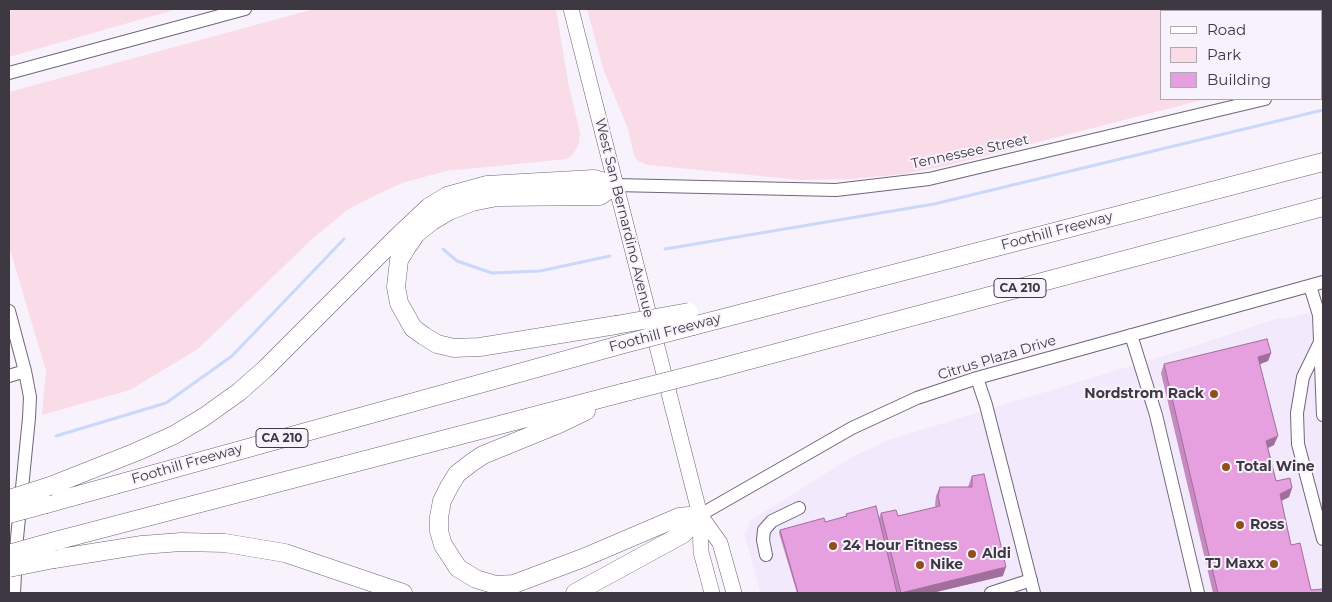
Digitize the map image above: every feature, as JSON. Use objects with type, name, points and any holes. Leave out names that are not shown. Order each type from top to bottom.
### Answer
[{"type":"highway","name":"Foothill Freeway","points":[[9,514],[620,345],[691,319],[740,314],[1323,162]]},
{"type":"highway","points":[[9,499],[50,486],[136,452],[174,435],[204,417],[239,392],[265,369],[400,234],[429,207],[447,196],[487,185],[594,179],[615,185]]},
{"type":"highway","points":[[615,185],[600,196],[497,197],[472,202],[449,211],[432,221],[416,234],[400,260],[396,287],[399,303],[413,328],[437,344],[454,348],[480,346],[616,325],[691,319]]},
{"type":"highway","name":"CA 210","points":[[9,554],[716,369],[1323,207]]},
{"type":"highway","points":[[622,393],[559,424],[483,455],[457,474],[448,487],[442,501],[439,517],[439,531],[443,545],[450,557],[458,568],[476,579],[496,585],[514,584],[575,562],[679,517],[700,515]]},
{"type":"highway","points":[[575,593],[683,534],[700,515]]},
{"type":"highway","points":[[9,568],[142,545],[181,542],[225,543],[285,553],[403,593]]},
{"type":"main road","name":"West San Bernardino Avenue","points":[[571,9],[700,515]]},
{"type":"main road","points":[[700,515],[701,552],[712,593]]},
{"type":"main road","points":[[700,515],[720,543],[734,593]]},
{"type":"street","points":[[9,73],[245,9]]},
{"type":"street","name":"Tennessee Street","points":[[615,185],[836,190],[929,179],[1261,100]]},
{"type":"street","name":"Citrus Plaza Drive","points":[[700,515],[852,428],[917,398],[977,378],[1323,282]]},
{"type":"street","points":[[1310,286],[1319,315],[1323,415]]},
{"type":"street","points":[[9,311],[30,397],[16,547],[14,593]]},
{"type":"street","points":[[1131,335],[1156,416],[1198,593]]},
{"type":"street","points":[[1320,342],[1303,377],[1297,413],[1298,444],[1323,539]]},
{"type":"street","points":[[9,376],[25,371]]},
{"type":"street","points":[[977,378],[986,405],[1034,593]]},
{"type":"street","points":[[766,555],[762,540],[764,530],[772,522],[799,508]]},
{"type":"street","points":[[991,593],[1030,580]]},
{"type":"shaded area","points":[[1323,309],[1323,593],[760,593],[745,535],[750,521],[852,457],[888,440],[1173,353],[1278,318],[1290,318]]},
{"type":"green space","points":[[9,9],[177,9],[9,57]]},
{"type":"green space","points":[[314,9],[556,9],[568,82],[580,133],[579,144],[574,153],[567,159],[446,171],[402,183],[374,196],[347,210],[312,239],[198,349],[130,390],[42,415],[46,371],[9,246],[9,92]]},
{"type":"green space","points":[[587,9],[1323,9],[1322,70],[1322,10],[1160,10],[1160,100],[1202,100],[945,166],[903,174],[854,179],[801,180],[648,165],[638,161],[634,155],[628,129],[604,71]]},
{"type":"building","points":[[1267,339],[1271,353],[1258,357],[1278,436],[1266,441],[1276,481],[1290,478],[1292,488],[1280,494],[1291,545],[1300,543],[1311,590],[1323,589],[1323,593],[1218,593],[1164,364]]},
{"type":"building","points":[[984,474],[1006,567],[901,593],[881,513],[896,510],[898,516],[940,506],[938,496],[940,487],[972,487],[972,476]]},
{"type":"building","name":"24 Hour Fitness","points":[[876,506],[897,593],[798,593],[780,530],[824,518],[825,522]]},
{"type":"waterway","points":[[665,249],[934,204],[1323,110]]},
{"type":"waterway","points":[[56,436],[166,403],[232,356],[344,239]]},
{"type":"waterway","points":[[443,249],[457,261],[492,273],[540,271],[610,256]]},
{"type":"place","name":"Nordstrom Rack","points":[[1214,394]]},
{"type":"place","name":"Total Wine","points":[[1226,467]]},
{"type":"place","name":"Ross","points":[[1240,525]]},
{"type":"place","name":"24 Hour Fitness","points":[[833,546]]},
{"type":"place","name":"Aldi","points":[[972,554]]},
{"type":"place","name":"TJ Maxx","points":[[1274,564]]},
{"type":"place","name":"Nike","points":[[920,565]]}]
